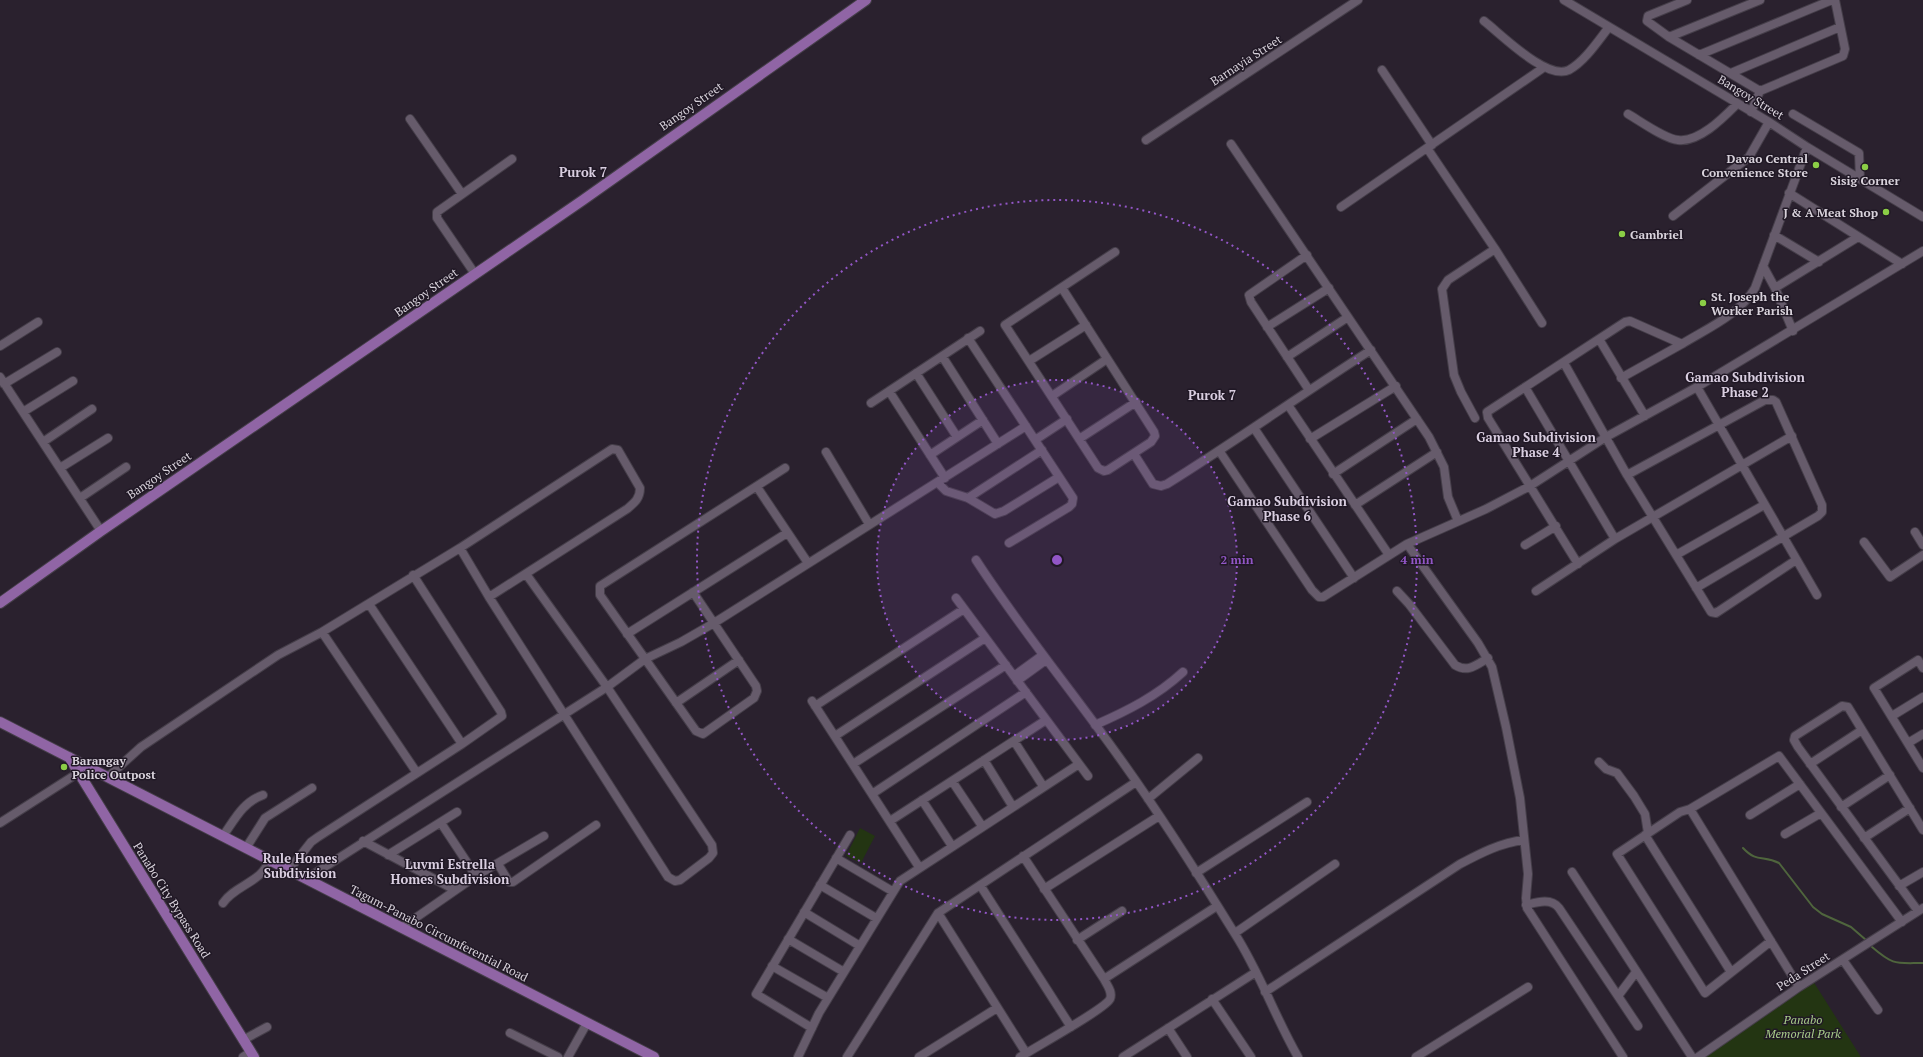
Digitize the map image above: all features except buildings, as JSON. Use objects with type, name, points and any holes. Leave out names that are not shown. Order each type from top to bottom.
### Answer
[{"type":"main road","name":"Bangoy Street","points":[[0,603],[101,531],[474,274],[866,0]]},
{"type":"main road","name":"Tagum-Panabo Circumferential Road","points":[[0,722],[109,776],[269,860],[654,1057]]},
{"type":"main road","name":"Panabo City Bypass Road","points":[[69,757],[243,1040],[249,1055]]},
{"type":"street","name":"Barnayia Street","points":[[1146,140],[1358,0]]},
{"type":"street","name":"Bangoy Street","points":[[1564,0],[1737,104],[1770,122],[1807,147],[1923,217]]},
{"type":"street","points":[[1687,0],[1648,16],[1646,19],[1649,24],[1669,37],[1760,91]]},
{"type":"street","points":[[1669,37],[1760,0]]},
{"type":"street","points":[[1699,55],[1834,0],[1845,49],[1843,56],[1760,91],[1751,112]]},
{"type":"street","points":[[1484,21],[1543,68],[1558,71],[1568,70],[1587,54],[1609,27]]},
{"type":"street","points":[[1732,73],[1840,27]]},
{"type":"street","points":[[1341,207],[1543,68]]},
{"type":"street","points":[[1382,70],[1542,323]]},
{"type":"street","points":[[1628,114],[1671,138],[1686,140],[1707,130],[1737,104]]},
{"type":"street","points":[[1793,114],[1859,152],[1860,179]]},
{"type":"street","points":[[410,119],[462,194]]},
{"type":"street","points":[[1673,216],[1745,161],[1754,150],[1770,122]]},
{"type":"street","points":[[1230,144],[1396,386],[1438,452],[1444,467],[1448,497],[1458,521]]},
{"type":"street","points":[[1621,378],[1682,344],[1740,308],[1748,299],[1755,288],[1807,147]]},
{"type":"street","points":[[474,274],[436,215],[437,212],[512,159]]},
{"type":"street","points":[[1789,193],[1902,264]]},
{"type":"street","points":[[1774,236],[1819,262]]},
{"type":"street","points":[[1775,288],[1858,237]]},
{"type":"street","points":[[1475,418],[1454,375],[1442,289],[1448,280],[1495,249]]},
{"type":"street","points":[[1220,452],[1312,590],[1319,597],[1323,597],[1407,544],[1486,509],[1530,486],[1606,437],[1697,388],[1923,251]]},
{"type":"street","points":[[1062,288],[1153,429],[1155,436],[1151,442],[1134,454],[1104,471],[1098,468],[1005,325],[1115,252]]},
{"type":"street","points":[[1307,255],[1249,295],[1251,302],[1309,390]]},
{"type":"street","points":[[1763,266],[1775,288],[1793,331]]},
{"type":"street","points":[[1267,327],[1329,288]]},
{"type":"street","points":[[1287,357],[1348,318]]},
{"type":"street","points":[[1578,564],[1487,414],[1488,410],[1564,363],[1618,325],[1630,321],[1682,344]]},
{"type":"street","points":[[0,346],[38,322]]},
{"type":"street","points":[[1029,361],[1086,325]]},
{"type":"street","points":[[870,402],[980,331]]},
{"type":"street","points":[[968,338],[1073,498],[1072,504],[1010,543]]},
{"type":"street","points":[[1599,339],[1645,416]]},
{"type":"street","points":[[1134,454],[1149,480],[1153,484],[1161,486],[1220,452],[1309,390],[1371,350]]},
{"type":"street","points":[[57,352],[2,380],[101,531]]},
{"type":"street","points":[[942,356],[998,444]]},
{"type":"street","points":[[1052,396],[1107,359]]},
{"type":"street","points":[[1564,363],[1627,475],[1708,610],[1716,613],[1796,560]]},
{"type":"street","points":[[916,373],[957,437]]},
{"type":"street","points":[[23,412],[73,381]]},
{"type":"street","points":[[1310,439],[1396,386]]},
{"type":"street","points":[[1525,387],[1616,539]]},
{"type":"street","points":[[1697,388],[1718,427],[1817,595]]},
{"type":"street","points":[[889,391],[946,478]]},
{"type":"street","points":[[1627,475],[1769,399],[1776,402],[1792,436],[1822,509],[1818,516],[1783,538],[1696,588]]},
{"type":"street","points":[[1079,438],[1136,402]]},
{"type":"street","points":[[1288,405],[1333,474],[1389,555]]},
{"type":"street","points":[[43,442],[92,409]]},
{"type":"street","points":[[1035,440],[1066,419]]},
{"type":"street","points":[[1333,474],[1417,419]]},
{"type":"street","points":[[930,454],[983,420]]},
{"type":"street","points":[[306,879],[363,841],[607,687],[645,659],[681,642],[714,623],[869,524],[946,478],[1026,426]]},
{"type":"street","points":[[1254,428],[1354,578]]},
{"type":"street","points":[[1536,591],[1652,517],[1792,436]]},
{"type":"street","points":[[60,468],[108,438]]},
{"type":"street","points":[[109,776],[132,754],[157,735],[278,656],[322,632],[460,548],[612,449],[618,450],[640,488],[640,494],[637,500],[627,509],[489,597]]},
{"type":"street","points":[[968,498],[1042,450]]},
{"type":"street","points":[[826,452],[869,524]]},
{"type":"street","points":[[1355,505],[1438,452]]},
{"type":"street","points":[[80,498],[126,467]]},
{"type":"street","points":[[693,592],[756,686],[757,694],[754,698],[706,734],[700,733],[696,730],[676,703],[600,595],[600,586],[785,468]]},
{"type":"street","points":[[938,483],[946,491],[968,498],[991,513],[999,514],[1059,477]]},
{"type":"street","points":[[756,486],[808,564]]},
{"type":"street","points":[[1676,555],[1764,505]]},
{"type":"street","points":[[1525,545],[1556,526]]},
{"type":"street","points":[[1915,532],[1923,545]]},
{"type":"street","points":[[628,634],[787,533]]},
{"type":"street","points":[[1864,542],[1890,577],[1923,555]]},
{"type":"street","points":[[1407,544],[1488,658],[1494,674],[1518,783],[1528,874],[1526,905],[1529,912],[1623,1057]]},
{"type":"street","points":[[460,548],[489,597],[668,877],[676,881],[680,880],[709,858],[713,853],[712,845],[607,687],[526,574]]},
{"type":"street","points":[[976,560],[1011,613],[1095,725],[1148,799],[1196,873],[1234,933],[1256,972],[1284,1033],[1298,1057]]},
{"type":"street","points":[[289,870],[311,842],[500,719],[502,714],[413,576]]},
{"type":"street","points":[[1397,592],[1409,604],[1455,665],[1468,669],[1488,658]]},
{"type":"street","points":[[956,598],[1088,776]]},
{"type":"street","points":[[369,604],[462,744]]},
{"type":"street","points":[[919,867],[814,704],[964,609]]},
{"type":"street","points":[[322,632],[416,773]]},
{"type":"street","points":[[835,736],[985,638]]},
{"type":"street","points":[[1016,679],[1044,658]]},
{"type":"street","points":[[676,703],[739,660]]},
{"type":"street","points":[[1923,668],[1918,660],[1874,688],[1923,768]]},
{"type":"street","points":[[853,764],[1006,665]]},
{"type":"street","points":[[1095,725],[1148,699],[1172,683],[1183,672]]},
{"type":"street","points":[[872,794],[1026,692]]},
{"type":"street","points":[[1892,716],[1923,697]]},
{"type":"street","points":[[1920,910],[1899,886],[1795,744],[1794,740],[1798,733],[1842,706],[1845,706],[1850,710],[1923,830]]},
{"type":"street","points":[[890,821],[1046,720]]},
{"type":"street","points":[[1810,764],[1862,730]]},
{"type":"street","points":[[1908,743],[1923,734]]},
{"type":"street","points":[[1014,740],[1044,786]]},
{"type":"street","points":[[1770,941],[1705,993],[1617,854],[1680,812],[1690,809],[1779,756],[1902,922]]},
{"type":"street","points":[[1148,799],[1198,758]]},
{"type":"street","points":[[984,760],[1013,806]]},
{"type":"street","points":[[1600,762],[1606,769],[1617,773],[1634,796],[1645,814],[1646,834],[1731,972]]},
{"type":"street","points":[[798,1057],[828,998],[892,891],[904,877],[1079,764]]},
{"type":"street","points":[[0,823],[78,773]]},
{"type":"street","points":[[1841,807],[1890,775]]},
{"type":"street","points":[[952,781],[982,826]]},
{"type":"street","points":[[847,1057],[938,913],[1136,782]]},
{"type":"street","points":[[1750,815],[1800,784]]},
{"type":"street","points":[[246,848],[265,818],[312,788]]},
{"type":"street","points":[[223,836],[244,806],[263,795]]},
{"type":"street","points":[[922,800],[952,846]]},
{"type":"street","points":[[1196,873],[1307,802]]},
{"type":"street","points":[[1864,838],[1910,808]]},
{"type":"street","points":[[1690,809],[1799,988]]},
{"type":"street","points":[[388,855],[457,812]]},
{"type":"street","points":[[1785,834],[1821,813]]},
{"type":"street","points":[[1044,889],[1159,816]]},
{"type":"street","points":[[441,823],[476,876]]},
{"type":"street","points":[[498,864],[510,882],[513,882],[596,825]]},
{"type":"street","points":[[812,1028],[756,994],[850,835]]},
{"type":"street","points":[[401,928],[476,876],[544,836]]},
{"type":"street","points":[[1265,992],[1460,864],[1491,848],[1524,840]]},
{"type":"street","points":[[363,841],[455,890]]},
{"type":"street","points":[[938,913],[997,1008],[1023,1055],[1071,1027],[1110,999],[1110,989],[1023,856]]},
{"type":"street","points":[[836,858],[892,891]]},
{"type":"street","points":[[223,903],[235,891],[264,871],[269,860]]},
{"type":"street","points":[[1234,933],[1335,864]]},
{"type":"street","points":[[1572,872],[1692,1057]]},
{"type":"street","points":[[1899,886],[1923,872]]},
{"type":"street","points":[[820,885],[876,918]]},
{"type":"street","points":[[980,885],[1071,1027]]},
{"type":"street","points":[[1526,905],[1544,902],[1554,903],[1557,905],[1638,1026]]},
{"type":"street","points":[[1104,979],[1217,906]]},
{"type":"street","name":"Peda Street","points":[[1698,1057],[1799,988],[1920,910]]},
{"type":"street","points":[[1077,940],[1122,911]]},
{"type":"street","points":[[804,912],[860,946]]},
{"type":"street","points":[[788,939],[844,972]]},
{"type":"street","points":[[1843,960],[1878,1010]]},
{"type":"street","points":[[772,966],[828,998]]},
{"type":"street","points":[[1125,1056],[1256,972]]},
{"type":"street","points":[[1618,996],[1636,972]]},
{"type":"street","points":[[1416,1057],[1528,987]]},
{"type":"street","points":[[1212,999],[1250,1057]]},
{"type":"street","points":[[919,1057],[997,1008]]},
{"type":"street","points":[[568,1057],[587,1023]]},
{"type":"street","points":[[243,1040],[267,1027]]},
{"type":"street","points":[[1168,1028],[1187,1057]]},
{"type":"street","points":[[510,1033],[558,1057]]},
{"type":"green space","points":[[860,828],[875,836],[861,863],[846,856]]},
{"type":"green space","name":"Panabo Memorial Park","points":[[1813,981],[1861,1057],[1702,1057]]},
{"type":"waterway","points":[[1743,848],[1752,856],[1769,859],[1779,863],[1813,907],[1822,914],[1851,927],[1866,940]]},
{"type":"waterway","points":[[1872,947],[1885,958],[1896,962],[1923,963]]},
{"type":"place","name":"Davao Central Convenience Store","points":[[1816,165]]},
{"type":"place","name":"Sisig Corner","points":[[1865,167]]},
{"type":"place","name":"J & A Meat Shop","points":[[1886,212]]},
{"type":"place","name":"Gambriel","points":[[1622,234]]},
{"type":"place","name":"St. Joseph the Worker Parish","points":[[1703,303]]},
{"type":"place","name":"Barangay Police Outpost","points":[[64,767]]},
{"type":"district","name":"Purok 7","points":[[583,172]]},
{"type":"district","name":"Gamao Subdivision Phase 2","points":[[1745,384]]},
{"type":"district","name":"Purok 7","points":[[1212,395]]},
{"type":"district","name":"Gamao Subdivision Phase 4","points":[[1536,444]]},
{"type":"district","name":"Gamao Subdivision Phase 6","points":[[1287,508]]},
{"type":"district","name":"Rule Homes Subdivision","points":[[300,866]]},
{"type":"district","name":"Luvmi Estrella Homes Subdivision","points":[[450,872]]}]
